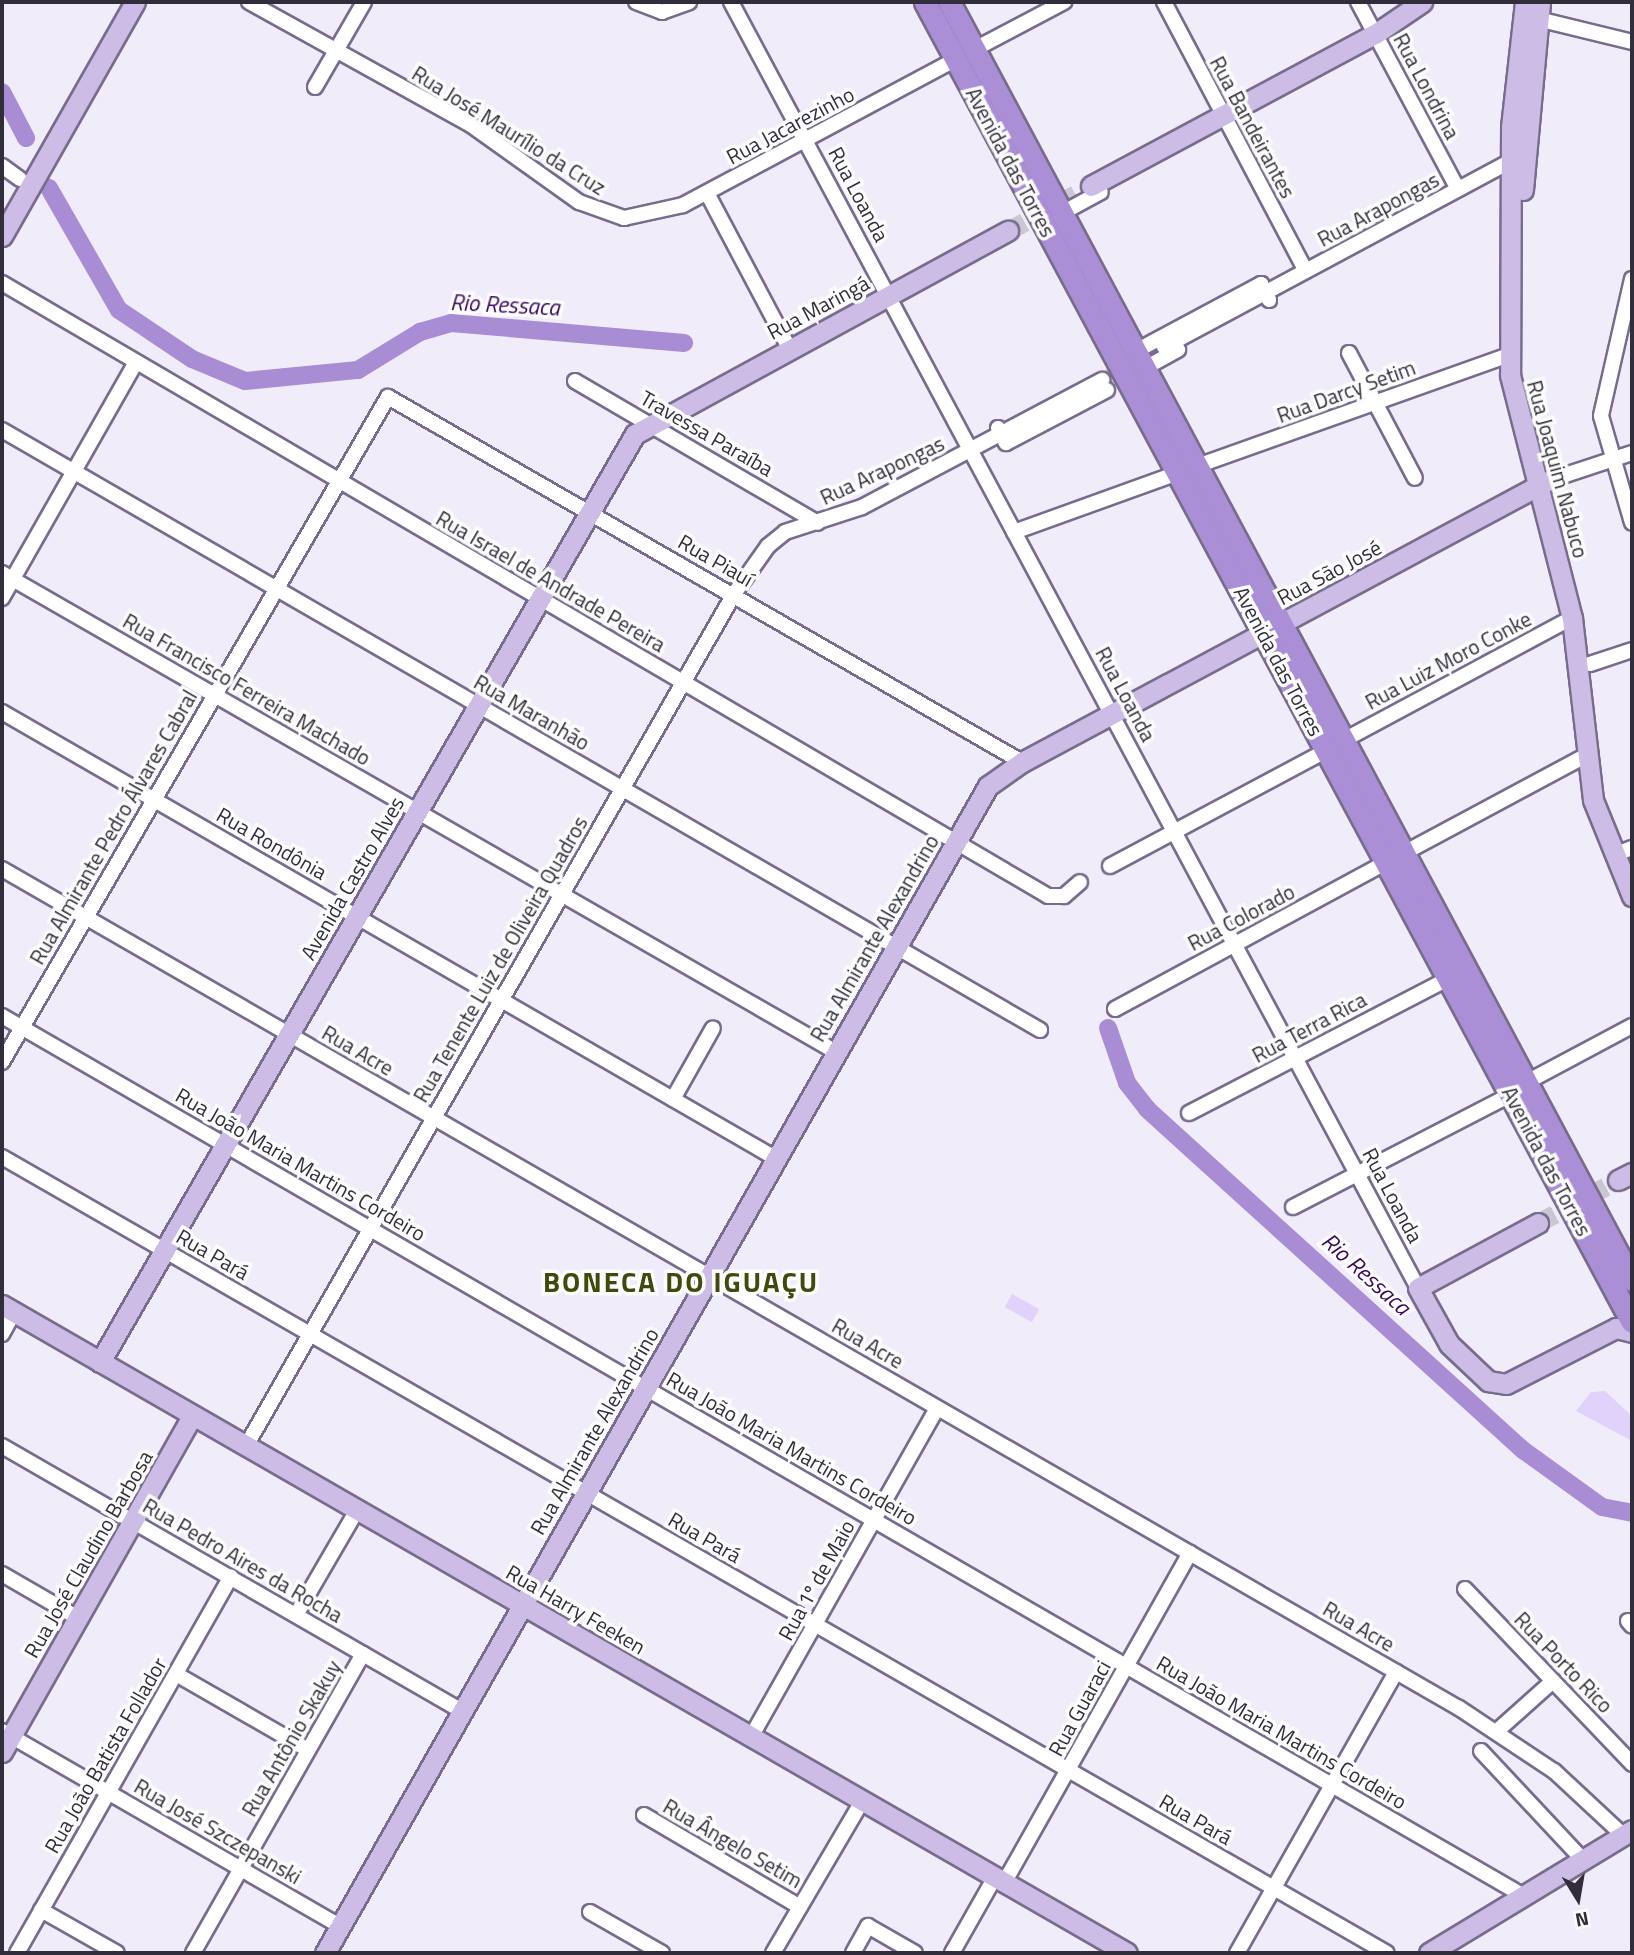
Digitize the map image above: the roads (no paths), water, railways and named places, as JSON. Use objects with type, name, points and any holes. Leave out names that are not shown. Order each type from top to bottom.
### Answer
[{"type":"highway","name":"Avenida das Torres","points":[[925,2],[965,55],[1062,213],[1140,359],[1188,470]]},
{"type":"highway","name":"Avenida das Torres","points":[[949,2],[965,55],[1519,1088],[1632,1322]]},
{"type":"highway","name":"Avenida das Torres","points":[[1396,858],[1449,978],[1519,1088],[1632,1280]]},
{"type":"main road","points":[[2,212],[122,2]]},
{"type":"main road","points":[[2,236],[135,2]]},
{"type":"main road","points":[[1096,189],[1223,115],[1375,34],[1422,2]]},
{"type":"main road","name":"Rua Joaquim Nabuco","points":[[1525,2],[1508,355],[1590,664],[1600,776],[1628,850],[1632,869]]},
{"type":"main road","name":"Rua Joaquim Nabuco","points":[[1539,10],[1516,158],[1522,370],[1542,484],[1572,618],[1587,755],[1599,817],[1632,896]]},
{"type":"main road","name":"Rua Maringá","points":[[649,423],[1008,231]]},
{"type":"main road","name":"Avenida Castro Alves","points":[[100,1362],[631,440],[649,423]]},
{"type":"main road","name":"Rua São José","points":[[1022,762],[1542,484]]},
{"type":"main road","name":"Rua Almirante Alexandrino","points":[[325,1953],[954,842],[988,786],[1022,762]]},
{"type":"main road","points":[[1418,1288],[1538,1223]]},
{"type":"main road","name":"Rua Loanda","points":[[1418,1288],[1450,1344],[1488,1381],[1506,1384],[1616,1328],[1632,1332]]},
{"type":"main road","name":"Rua Harry Feeken","points":[[8,1309],[1127,1953]]},
{"type":"main road","name":"Rua José Claudino Barbosa","points":[[5,1740],[78,1618],[193,1415]]},
{"type":"main road","points":[[1429,1953],[1628,1833]]},
{"type":"street","name":"Rua José Maurílio da Cruz","points":[[249,2],[471,125],[579,202],[610,215],[640,217]]},
{"type":"street","points":[[315,87],[364,2]]},
{"type":"street","points":[[636,2],[662,12],[690,2]]},
{"type":"street","name":"Rua Loanda","points":[[731,2],[1418,1288]]},
{"type":"street","name":"Rua Jacarezinho","points":[[640,217],[707,193],[1064,2]]},
{"type":"street","name":"Rua Bandeirantes","points":[[1164,2],[1306,271]]},
{"type":"street","name":"Rua Londrina","points":[[1358,2],[1458,189]]},
{"type":"street","points":[[1539,10],[1632,42]]},
{"type":"street","name":"Rua Arapongas","points":[[1164,348],[1516,158]]},
{"type":"street","points":[[2,166],[20,179]]},
{"type":"street","points":[[1062,213],[1096,189]]},
{"type":"street","points":[[707,193],[789,348]]},
{"type":"street","points":[[1632,279],[1601,416],[1632,523]]},
{"type":"street","name":"Rua Israel de Andrade Pereira","points":[[2,284],[1048,897],[1064,896],[1080,883]]},
{"type":"street","name":"Rua Arapongas","points":[[1140,359],[1270,301],[1266,293]]},
{"type":"street","points":[[1618,340],[1632,335]]},
{"type":"street","points":[[1349,353],[1415,478]]},
{"type":"street","name":"Rua Darcy Setim","points":[[1014,532],[1508,355]]},
{"type":"street","points":[[2,598],[7,576],[74,472],[136,362]]},
{"type":"street","name":"Travessa Paraíba","points":[[575,381],[818,523]]},
{"type":"street","name":"Rua Arapongas","points":[[818,523],[971,451],[1001,434],[997,426],[1102,381]]},
{"type":"street","name":"Rua Almirante Pedro Álvares Cabral","points":[[2,1062],[336,480],[388,397]]},
{"type":"street","name":"Rua Piauí","points":[[388,397],[1022,762]]},
{"type":"street","name":"Rua Maranhão","points":[[2,430],[1041,1030]]},
{"type":"street","points":[[1542,484],[1632,453]]},
{"type":"street","name":"Rua Tenente Luiz de Oliveira Quadros","points":[[246,1446],[734,594],[777,537],[818,523]]},
{"type":"street","name":"Rua Francisco Ferreira Machado","points":[[7,576],[836,1052]]},
{"type":"street","name":"Rua Luiz Moro Conke","points":[[1110,866],[1572,618]]},
{"type":"street","points":[[1590,664],[1632,650]]},
{"type":"street","name":"Rua Rondônia","points":[[2,712],[775,1158]]},
{"type":"street","name":"Rua Colorado","points":[[1115,1009],[1587,755]]},
{"type":"street","name":"Rua Acre","points":[[2,869],[1497,1731],[1554,1771],[1628,1833]]},
{"type":"street","name":"Rua Terra Rica","points":[[1189,1113],[1449,978]]},
{"type":"street","name":"Rua João Maria Martins Cordeiro","points":[[2,1016],[1524,1896]]},
{"type":"street","points":[[1293,1207],[1632,1026]]},
{"type":"street","points":[[673,1099],[713,1028]]},
{"type":"street","name":"Rua Pará","points":[[2,1157],[1387,1953]]},
{"type":"street","points":[[2,1334],[8,1309]]},
{"type":"street","name":"Rua 1º de Maio","points":[[751,1737],[937,1408]]},
{"type":"street","name":"Rua Pedro Aires da Rocha","points":[[2,1446],[462,1711]]},
{"type":"street","points":[[296,1615],[357,1510]]},
{"type":"street","name":"Rua Guaraci","points":[[952,1953],[1068,1770],[1190,1553]]},
{"type":"street","points":[[2,1574],[78,1618]]},
{"type":"street","name":"Rua João Batista Follador","points":[[17,1953],[230,1577]]},
{"type":"street","name":"Rua Porto Rico","points":[[1465,1589],[1632,1764]]},
{"type":"street","name":"Rua Antônio Skakuy","points":[[193,1953],[363,1654]]},
{"type":"street","points":[[1237,1953],[1396,1672]]},
{"type":"street","points":[[176,1674],[308,1750]]},
{"type":"street","points":[[1497,1731],[1553,1682]]},
{"type":"street","name":"Rua José Szczepanski","points":[[5,1740],[108,1793],[340,1926]]},
{"type":"street","points":[[1481,1751],[1583,1860]]},
{"type":"street","points":[[773,1953],[862,1801]]},
{"type":"street","name":"Rua Ângelo Setim","points":[[644,1815],[800,1907]]},
{"type":"street","points":[[41,1910],[117,1953]]},
{"type":"street","points":[[590,1912],[662,1953]]},
{"type":"street","points":[[853,1953],[868,1926],[915,1953]]},
{"type":"waterway","name":"Rio Ressaca","points":[[2,92],[26,138]]},
{"type":"waterway","name":"Rio Ressaca","points":[[49,188],[119,310],[192,359],[245,381],[358,370],[420,332],[451,323],[684,343]]},
{"type":"waterway","name":"Rio Ressaca","points":[[1108,1028],[1127,1083],[1147,1109],[1523,1450],[1602,1507],[1632,1513]]},
{"type":"tunnel","points":[[1008,231],[1091,186]]},
{"type":"tunnel","points":[[1102,380],[1164,347]]},
{"type":"tunnel","points":[[1538,1223],[1618,1180]]},
{"type":"district","name":"BONECA DO IGUAÇU","points":[[681,1282]]}]
